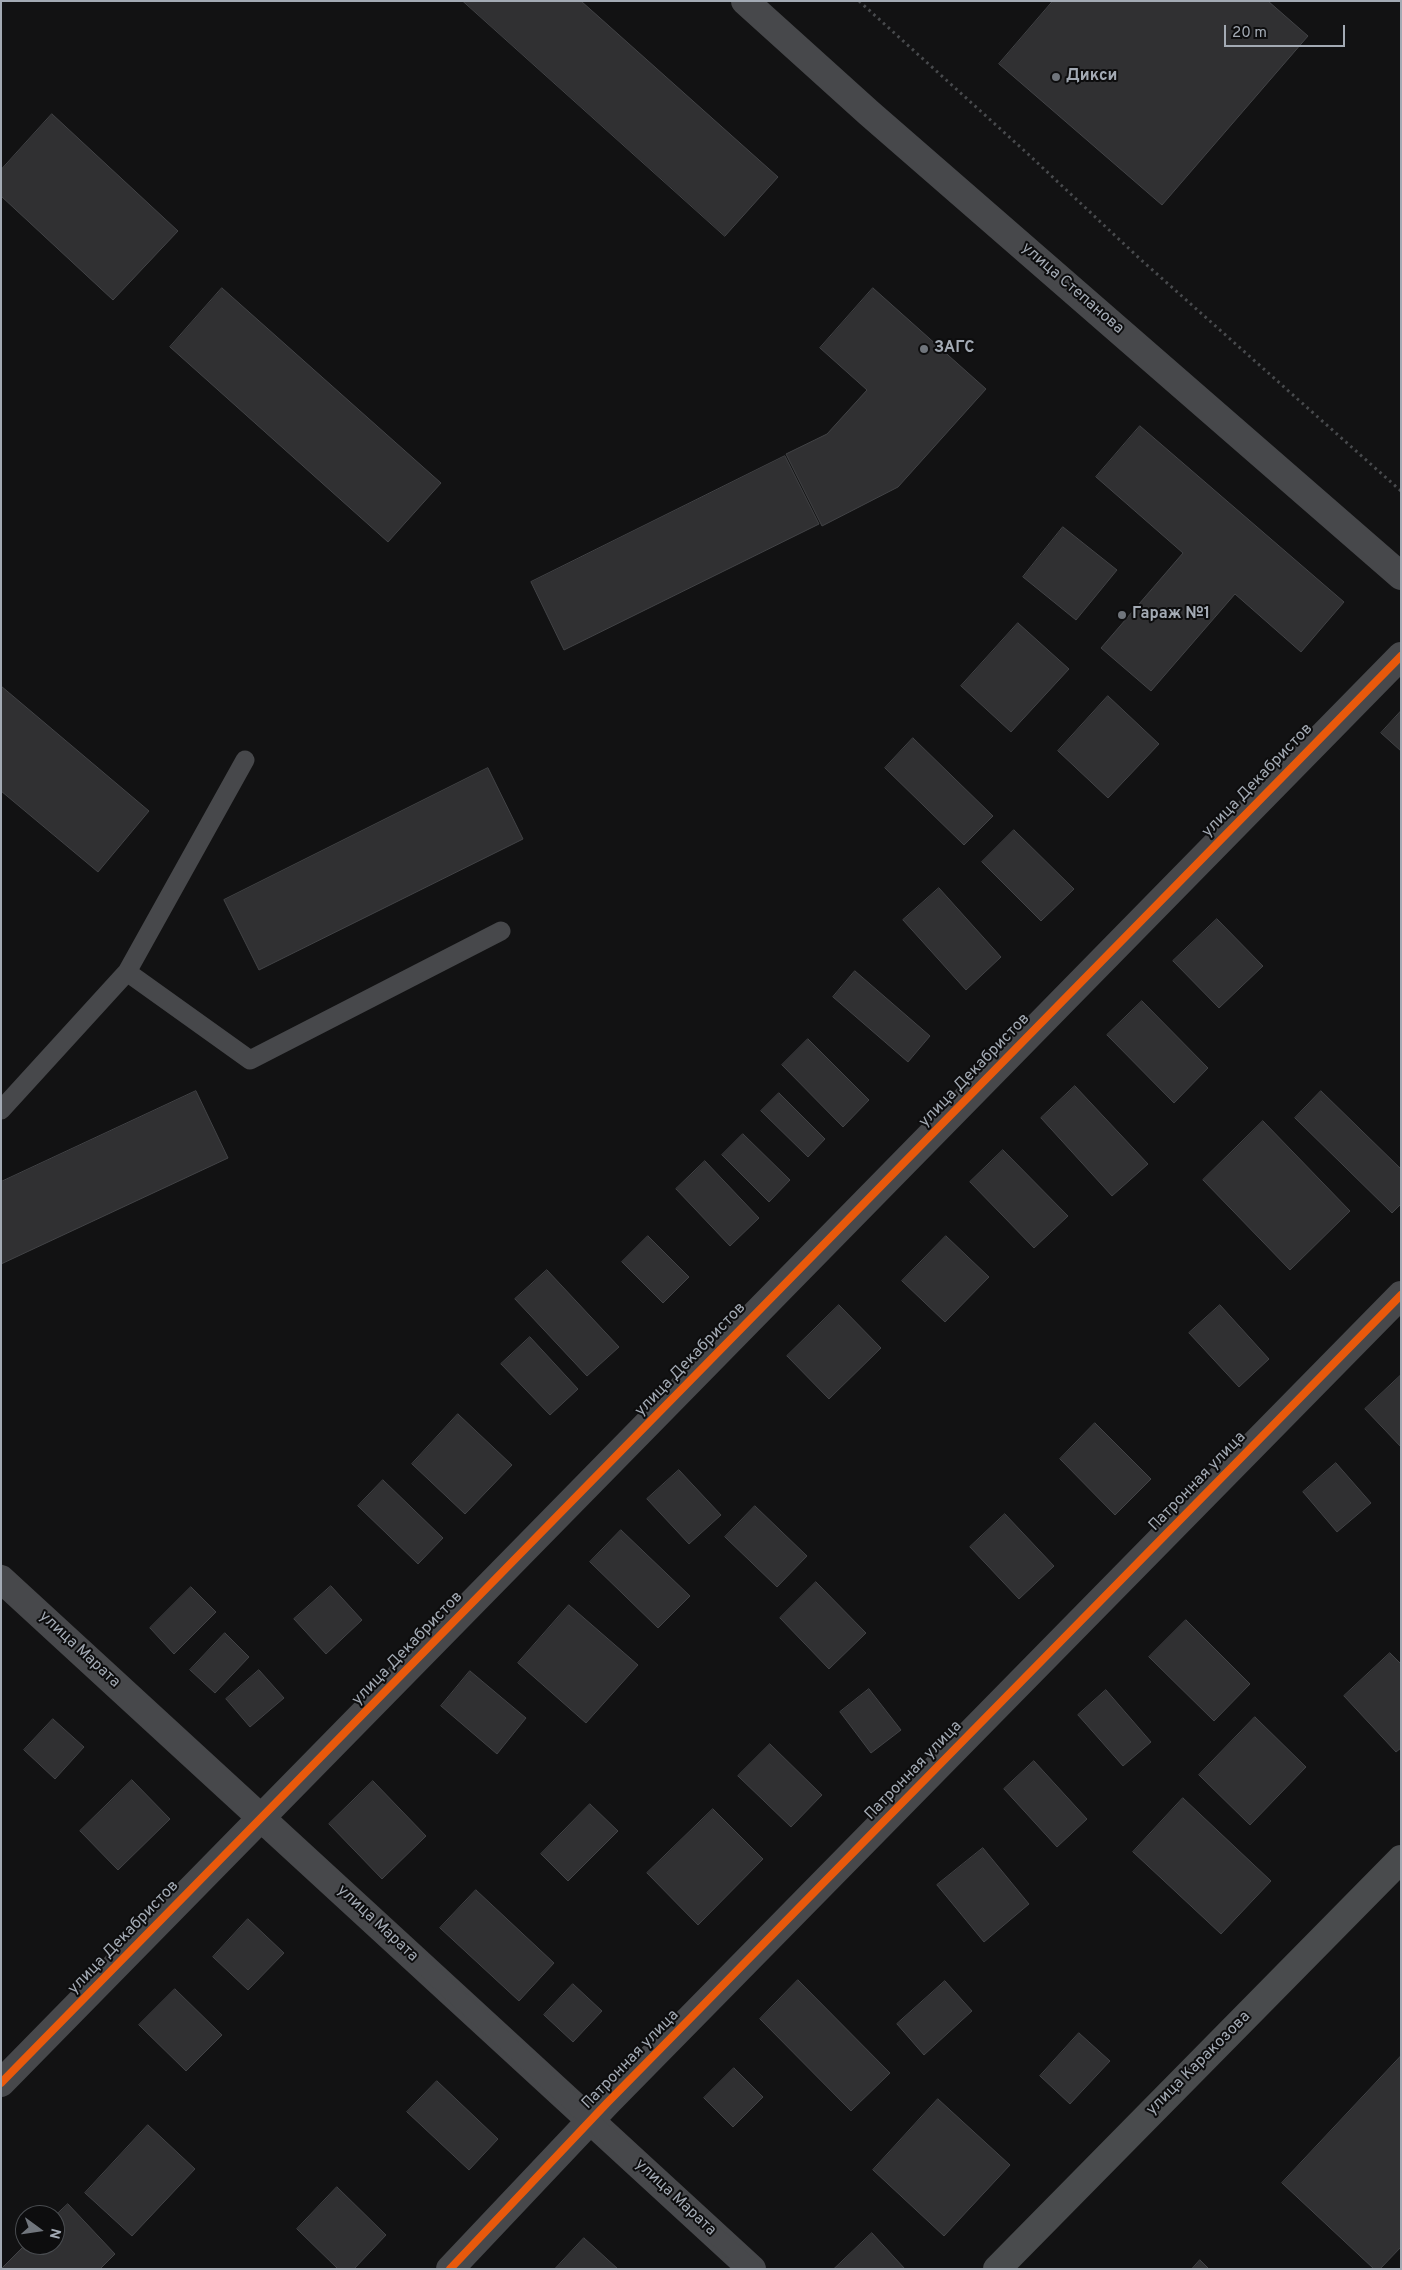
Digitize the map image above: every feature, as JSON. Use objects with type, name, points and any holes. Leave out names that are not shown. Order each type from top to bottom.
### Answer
[{"type":"main road","name":"улица Каракозова","points":[[997,2269],[1401,1860]]},
{"type":"street","name":"улица Степанова","points":[[745,1],[877,119],[1401,576]]},
{"type":"street","name":"улица Декабристов","points":[[1,2083],[1401,656]]},
{"type":"street","name":"Патронная улица","points":[[450,2269],[591,2120],[1401,1295]]},
{"type":"street","name":"улица Марата","points":[[1,1579],[752,2269]]},
{"type":"lane","points":[[1,1110],[127,972],[244,760]]},
{"type":"lane","points":[[127,972],[250,1060],[501,932]]},
{"type":"path","points":[[859,1],[1028,154],[1138,258],[1401,490]]},
{"type":"building","points":[[463,1],[581,1],[778,177],[725,236]]},
{"type":"building","points":[[1053,1],[1268,1],[1308,36],[1162,205],[999,64]]},
{"type":"building","points":[[52,114],[178,231],[113,300],[1,196],[1,170]]},
{"type":"building","points":[[222,288],[441,483],[388,542],[170,347]]},
{"type":"building","points":[[873,288],[986,389],[898,487],[822,526],[786,454],[827,434],[867,390],[820,348]]},
{"type":"building","points":[[1140,426],[1344,602],[1301,652],[1235,594],[1151,691],[1101,648],[1183,553],[1096,477]]},
{"type":"building","points":[[785,456],[819,524],[564,650],[531,582]]},
{"type":"building","points":[[1063,527],[1117,570],[1076,620],[1023,577]]},
{"type":"building","points":[[1018,623],[1069,669],[1011,732],[961,686]]},
{"type":"building","points":[[1,686],[149,811],[98,872],[1,791]]},
{"type":"building","points":[[1108,696],[1159,744],[1108,798],[1058,751]]},
{"type":"building","points":[[1401,711],[1401,751],[1381,733]]},
{"type":"building","points":[[913,738],[993,816],[964,845],[885,768]]},
{"type":"building","points":[[488,768],[523,839],[259,970],[224,900]]},
{"type":"building","points":[[1014,830],[1074,889],[1041,921],[982,862]]},
{"type":"building","points":[[939,888],[1001,957],[966,990],[903,920]]},
{"type":"building","points":[[1217,919],[1263,966],[1219,1008],[1173,961]]},
{"type":"building","points":[[855,971],[930,1036],[908,1062],[833,997]]},
{"type":"building","points":[[1142,1001],[1208,1068],[1174,1103],[1107,1035]]},
{"type":"building","points":[[808,1039],[869,1100],[843,1127],[782,1065]]},
{"type":"building","points":[[1075,1086],[1148,1164],[1112,1196],[1041,1118]]},
{"type":"building","points":[[196,1091],[228,1158],[1,1264],[1,1182]]},
{"type":"building","points":[[1321,1091],[1401,1169],[1401,1204],[1392,1213],[1295,1118]]},
{"type":"building","points":[[779,1093],[825,1139],[808,1157],[761,1111]]},
{"type":"building","points":[[1263,1121],[1350,1211],[1290,1270],[1203,1180]]},
{"type":"building","points":[[743,1134],[790,1180],[769,1202],[722,1155]]},
{"type":"building","points":[[1003,1150],[1068,1216],[1034,1248],[970,1182]]},
{"type":"building","points":[[705,1161],[759,1218],[730,1246],[676,1189]]},
{"type":"building","points":[[648,1236],[689,1277],[663,1303],[622,1262]]},
{"type":"building","points":[[946,1236],[989,1277],[945,1322],[902,1281]]},
{"type":"building","points":[[547,1270],[619,1347],[587,1376],[515,1299]]},
{"type":"building","points":[[839,1305],[881,1348],[829,1399],[787,1356]]},
{"type":"building","points":[[1220,1305],[1269,1359],[1239,1387],[1189,1333]]},
{"type":"building","points":[[530,1337],[578,1389],[550,1415],[501,1364]]},
{"type":"building","points":[[1401,1375],[1401,1447],[1365,1409]]},
{"type":"building","points":[[458,1414],[512,1465],[465,1514],[412,1464]]},
{"type":"building","points":[[1095,1423],[1151,1479],[1115,1515],[1060,1459]]},
{"type":"building","points":[[1336,1463],[1371,1503],[1337,1532],[1303,1492]]},
{"type":"building","points":[[679,1470],[721,1515],[689,1544],[647,1499]]},
{"type":"building","points":[[383,1480],[443,1538],[418,1564],[358,1506]]},
{"type":"building","points":[[755,1506],[807,1556],[777,1587],[725,1537]]},
{"type":"building","points":[[1005,1514],[1054,1566],[1019,1599],[970,1547]]},
{"type":"building","points":[[621,1530],[690,1596],[658,1628],[590,1562]]},
{"type":"building","points":[[816,1582],[866,1633],[829,1669],[780,1618]]},
{"type":"building","points":[[331,1586],[362,1620],[326,1654],[294,1619]]},
{"type":"building","points":[[191,1587],[216,1612],[174,1654],[150,1628]]},
{"type":"building","points":[[569,1605],[638,1665],[586,1723],[518,1663]]},
{"type":"building","points":[[1186,1620],[1250,1684],[1214,1721],[1149,1657]]},
{"type":"building","points":[[225,1633],[249,1657],[215,1693],[190,1670]]},
{"type":"building","points":[[1390,1653],[1401,1664],[1401,1748],[1396,1752],[1344,1696]]},
{"type":"building","points":[[259,1670],[284,1698],[250,1727],[226,1699]]},
{"type":"building","points":[[470,1671],[526,1718],[497,1754],[441,1706]]},
{"type":"building","points":[[869,1689],[901,1730],[871,1753],[840,1712]]},
{"type":"building","points":[[1106,1690],[1151,1742],[1123,1766],[1078,1715]]},
{"type":"building","points":[[1255,1717],[1306,1767],[1250,1825],[1199,1775]]},
{"type":"building","points":[[53,1719],[84,1747],[55,1779],[24,1750]]},
{"type":"building","points":[[770,1744],[822,1795],[791,1827],[738,1776]]},
{"type":"building","points":[[1034,1761],[1087,1819],[1057,1847],[1004,1789]]},
{"type":"building","points":[[132,1780],[170,1819],[118,1870],[80,1831]]},
{"type":"building","points":[[373,1781],[426,1836],[382,1879],[329,1824]]},
{"type":"building","points":[[1183,1798],[1271,1881],[1221,1934],[1133,1852]]},
{"type":"building","points":[[590,1804],[618,1831],[568,1881],[541,1854]]},
{"type":"building","points":[[713,1809],[763,1859],[698,1925],[647,1873]]},
{"type":"building","points":[[983,1848],[1029,1904],[984,1942],[937,1885]]},
{"type":"building","points":[[476,1890],[554,1963],[519,2001],[440,1928]]},
{"type":"building","points":[[248,1919],[284,1953],[248,1990],[213,1957]]},
{"type":"building","points":[[798,1980],[890,2073],[851,2111],[760,2019]]},
{"type":"building","points":[[945,1981],[972,2011],[924,2055],[897,2024]]},
{"type":"building","points":[[573,1984],[602,2011],[573,2042],[544,2015]]},
{"type":"building","points":[[175,1989],[222,2035],[186,2071],[139,2025]]},
{"type":"building","points":[[1079,2033],[1110,2061],[1070,2104],[1040,2076]]},
{"type":"building","points":[[1401,2056],[1401,2247],[1380,2269],[1374,2269],[1282,2183]]},
{"type":"building","points":[[734,2068],[763,2097],[733,2127],[704,2098]]},
{"type":"building","points":[[437,2081],[498,2139],[469,2170],[407,2112]]},
{"type":"building","points":[[938,2099],[1010,2165],[944,2236],[873,2170]]},
{"type":"building","points":[[148,2125],[195,2169],[132,2236],[85,2193]]},
{"type":"building","points":[[337,2187],[386,2235],[354,2269],[338,2269],[297,2229]]},
{"type":"building","points":[[68,2204],[115,2254],[100,2269],[1,2269],[15,2255],[65,2255],[65,2207]]},
{"type":"building","points":[[872,2233],[905,2269],[834,2269]]},
{"type":"building","points":[[584,2238],[618,2269],[555,2269]]},
{"type":"building","points":[[1200,2260],[1209,2269],[1192,2269]]},
{"type":"tram line","points":[[1,1564],[765,2269]]},
{"type":"tram line","points":[[1,1589],[739,2269]]},
{"type":"cycle path","points":[[1,2083],[1401,656]]},
{"type":"cycle path","points":[[450,2269],[607,2103],[1401,1295]]},
{"type":"place","name":"Дикси","points":[[1056,77]]},
{"type":"place","name":"ЗАГС","points":[[924,349]]},
{"type":"place","name":"Гараж №1","points":[[1122,615]]}]
